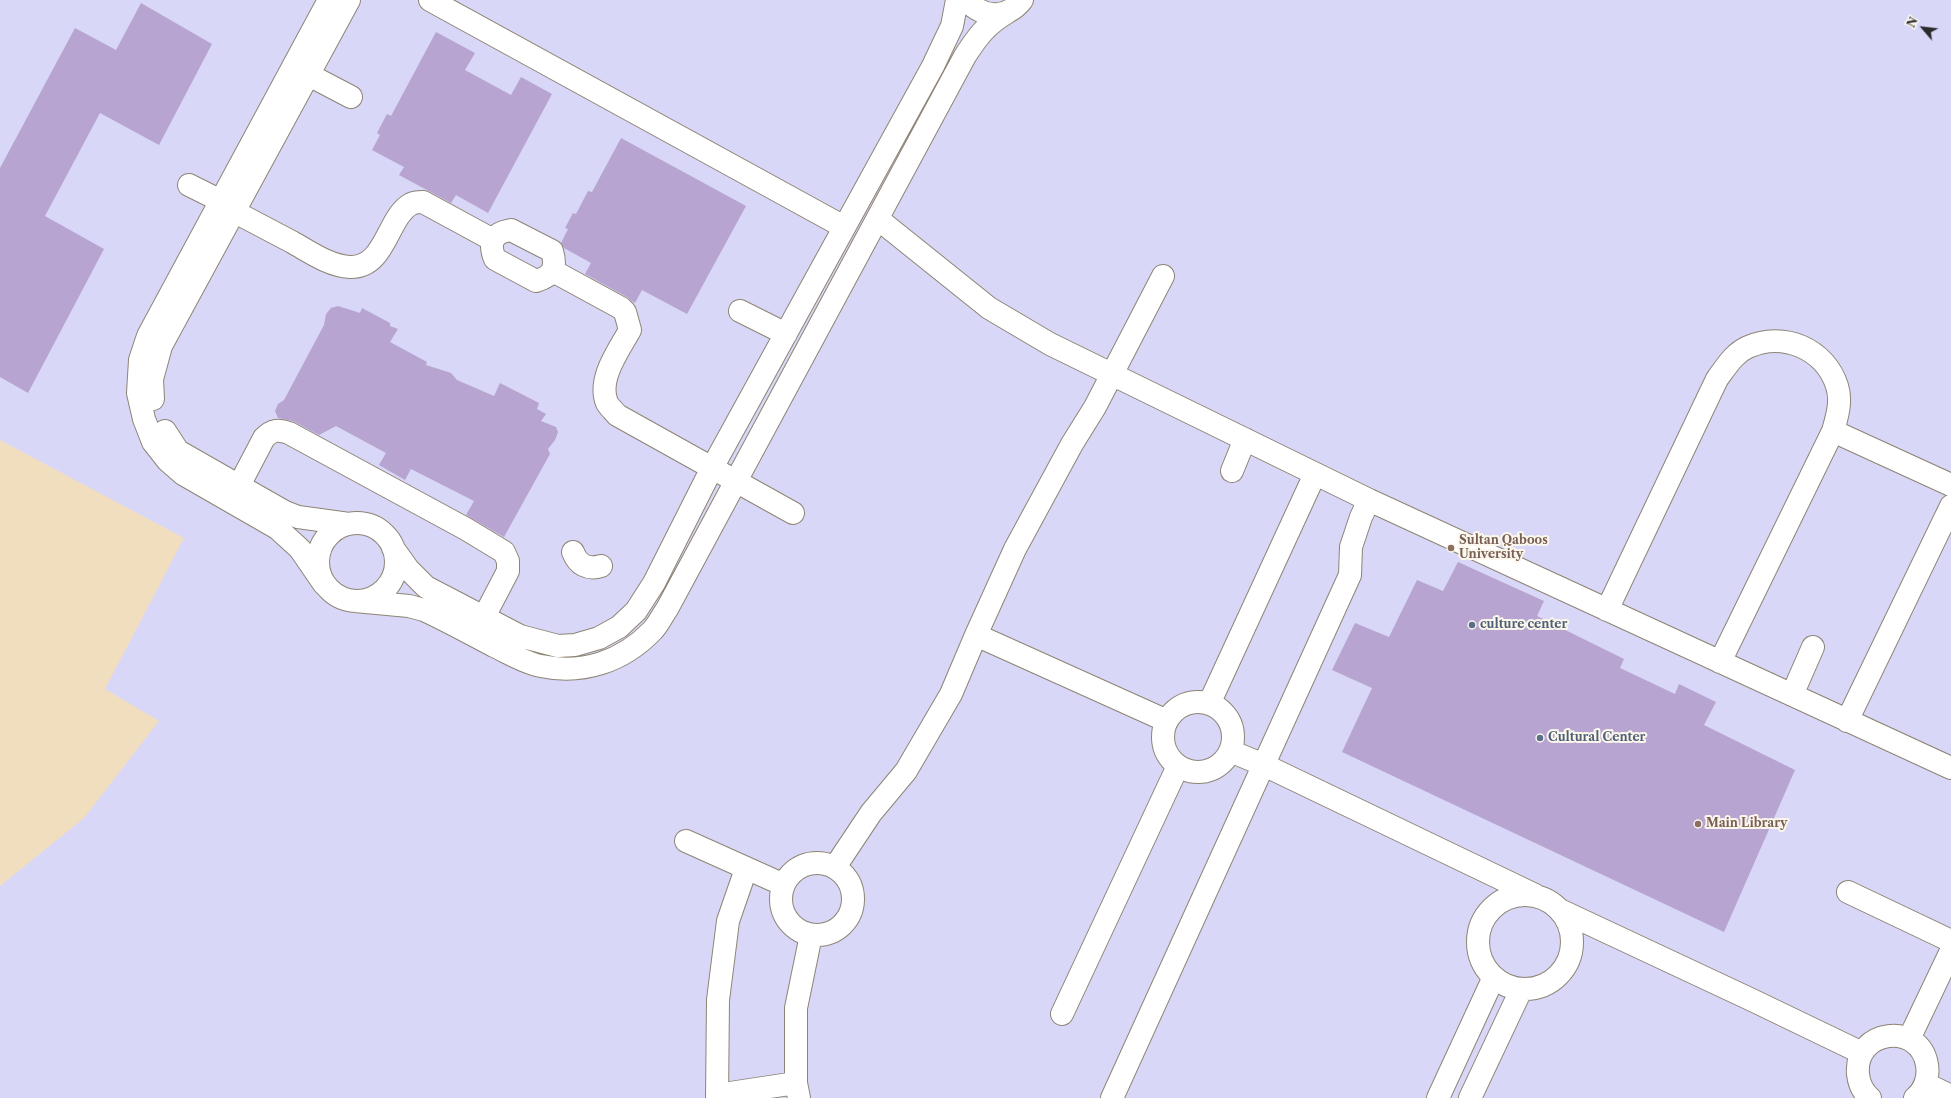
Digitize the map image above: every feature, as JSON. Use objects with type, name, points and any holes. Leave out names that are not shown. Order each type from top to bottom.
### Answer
[{"type":"lane","points":[[228,206],[329,0]]},
{"type":"lane","points":[[349,0],[309,75],[148,336],[140,360],[138,393],[144,419],[153,442],[168,461],[183,474],[298,517],[350,524],[363,523],[376,528],[386,536],[408,569],[426,587],[520,636],[558,646],[575,645],[600,638],[619,627],[636,611],[654,583],[712,468],[933,66],[952,26],[957,0]]},
{"type":"lane","points":[[430,0],[844,227]]},
{"type":"lane","points":[[966,0],[973,8],[983,13],[995,15],[1014,6]]},
{"type":"lane","points":[[235,494],[289,538],[300,549],[324,584],[332,593],[343,599],[355,602],[409,606],[424,610],[521,659],[541,666],[578,668],[600,665],[620,656],[636,646],[653,630],[667,609],[971,46],[978,35],[990,23],[1014,6]]},
{"type":"lane","points":[[309,75],[351,97]]},
{"type":"lane","points":[[189,185],[331,263],[351,267],[370,260],[378,252],[403,213],[413,203],[423,202],[493,240]]},
{"type":"lane","points":[[878,219],[989,308],[1050,344],[1369,500],[1951,768]]},
{"type":"lane","points":[[511,230],[518,233],[552,251],[555,261],[553,271],[546,278],[536,281],[495,259],[491,250],[493,240],[500,232],[511,230]]},
{"type":"lane","points":[[553,271],[621,308],[625,312],[630,330],[607,375],[605,383],[607,403],[617,415],[793,513]]},
{"type":"lane","points":[[835,867],[871,813],[906,771],[951,694],[1015,549],[1072,444],[1095,407],[1110,374],[1163,276]]},
{"type":"lane","points":[[740,311],[786,334]]},
{"type":"lane","points":[[1607,610],[1717,379],[1730,360],[1748,347],[1769,341],[1791,342],[1812,351],[1828,367],[1837,387],[1839,409],[1833,431],[1720,662]]},
{"type":"lane","points":[[235,494],[258,446],[266,435],[277,430],[289,433],[466,528],[504,552],[508,561],[508,571],[484,617]]},
{"type":"lane","points":[[1833,431],[1951,485]]},
{"type":"lane","points":[[1232,471],[1246,439]]},
{"type":"lane","points":[[1209,704],[1315,474]]},
{"type":"lane","points":[[1112,1098],[1350,575],[1351,547],[1360,517],[1369,500]]},
{"type":"lane","points":[[1848,721],[1951,506]]},
{"type":"lane","points":[[324,584],[319,573],[318,560],[320,548],[326,538],[337,529],[350,524]]},
{"type":"lane","points":[[355,602],[367,600],[378,595],[388,586],[394,574],[395,568],[396,561],[394,548]]},
{"type":"lane","points":[[573,552],[576,558],[584,566],[595,568],[601,566]]},
{"type":"lane","points":[[976,635],[1167,722]]},
{"type":"lane","points":[[1792,695],[1813,647]]},
{"type":"lane","points":[[1197,702],[1209,704],[1221,712],[1230,723],[1232,737],[1230,751],[1223,761],[1213,769],[1202,772],[1189,772],[1171,760],[1163,741],[1167,722],[1174,712],[1184,705],[1197,702]]},
{"type":"lane","points":[[1230,751],[1264,765],[1535,895],[1549,900],[1562,911],[1862,1053]]},
{"type":"lane","points":[[1062,1014],[1178,766]]},
{"type":"lane","points":[[686,841],[784,885]]},
{"type":"lane","points":[[817,863],[835,867],[845,875],[851,886],[854,898],[852,911],[845,922],[836,930],[824,935],[811,935],[799,930],[789,922],[783,910],[781,898],[784,885],[790,875],[800,867],[817,863]]},
{"type":"lane","points":[[746,869],[728,921],[718,1000],[717,1096],[798,1091],[796,1008],[811,935]]},
{"type":"lane","points":[[1848,892],[1951,941]]},
{"type":"lane","points":[[1535,895],[1520,894],[1504,899],[1490,909],[1481,923],[1477,939],[1479,956],[1486,971],[1493,979],[1509,988],[1521,990],[1537,989],[1552,982],[1563,971],[1571,957],[1573,941],[1570,925],[1562,911]]},
{"type":"lane","points":[[1909,1039],[1951,952]]},
{"type":"lane","points":[[1443,1097],[1493,979]]},
{"type":"lane","points":[[1470,1098],[1521,990]]},
{"type":"lane","points":[[1870,1098],[1865,1094],[1858,1081],[1857,1066],[1862,1053],[1870,1043],[1883,1037],[1896,1035],[1909,1039],[1920,1047],[1926,1058],[1928,1071],[1920,1091],[1951,1096]]},
{"type":"shaded area","name":"Sultan Qaboos University","points":[[0,0],[1951,0],[1951,1098],[0,1098],[0,886],[84,818],[159,721],[105,689],[184,538],[0,440]]},
{"type":"building","points":[[141,3],[212,44],[159,145],[100,113],[45,216],[104,249],[28,393],[0,377],[0,168],[75,28],[116,50]]},
{"type":"building","points":[[436,32],[475,53],[465,70],[511,95],[521,77],[552,94],[488,213],[456,195],[451,203],[399,175],[404,167],[372,150],[380,135],[377,133],[387,114],[391,116]]},
{"type":"building","points":[[621,138],[746,206],[687,314],[642,290],[635,303],[633,302],[627,297],[585,274],[591,263],[564,248],[561,243],[568,229],[565,228],[573,213],[576,214],[588,191],[592,192]]},
{"type":"building","points":[[338,306],[360,313],[362,308],[390,323],[390,326],[398,329],[390,342],[427,362],[426,365],[451,373],[457,380],[494,396],[500,383],[539,403],[537,409],[546,414],[541,421],[556,427],[558,432],[555,440],[548,449],[550,454],[504,537],[466,515],[474,501],[411,469],[405,480],[379,465],[386,453],[336,426],[319,435],[293,421],[278,418],[275,411],[278,404],[284,400],[324,325],[326,314],[331,308]]},
{"type":"building","name":"Cultural Center","points":[[1458,562],[1544,601],[1537,616],[1624,659],[1620,668],[1675,694],[1679,684],[1716,702],[1704,725],[1795,770],[1724,932],[1342,752],[1372,688],[1332,670],[1355,623],[1389,637],[1417,580],[1443,591]]},
{"type":"place","name":"Sultan Qaboos University","points":[[1451,548]]},
{"type":"place","name":"culture center","points":[[1472,625]]},
{"type":"place","name":"Cultural Center","points":[[1540,738]]},
{"type":"place","name":"Main Library","points":[[1698,824]]}]
